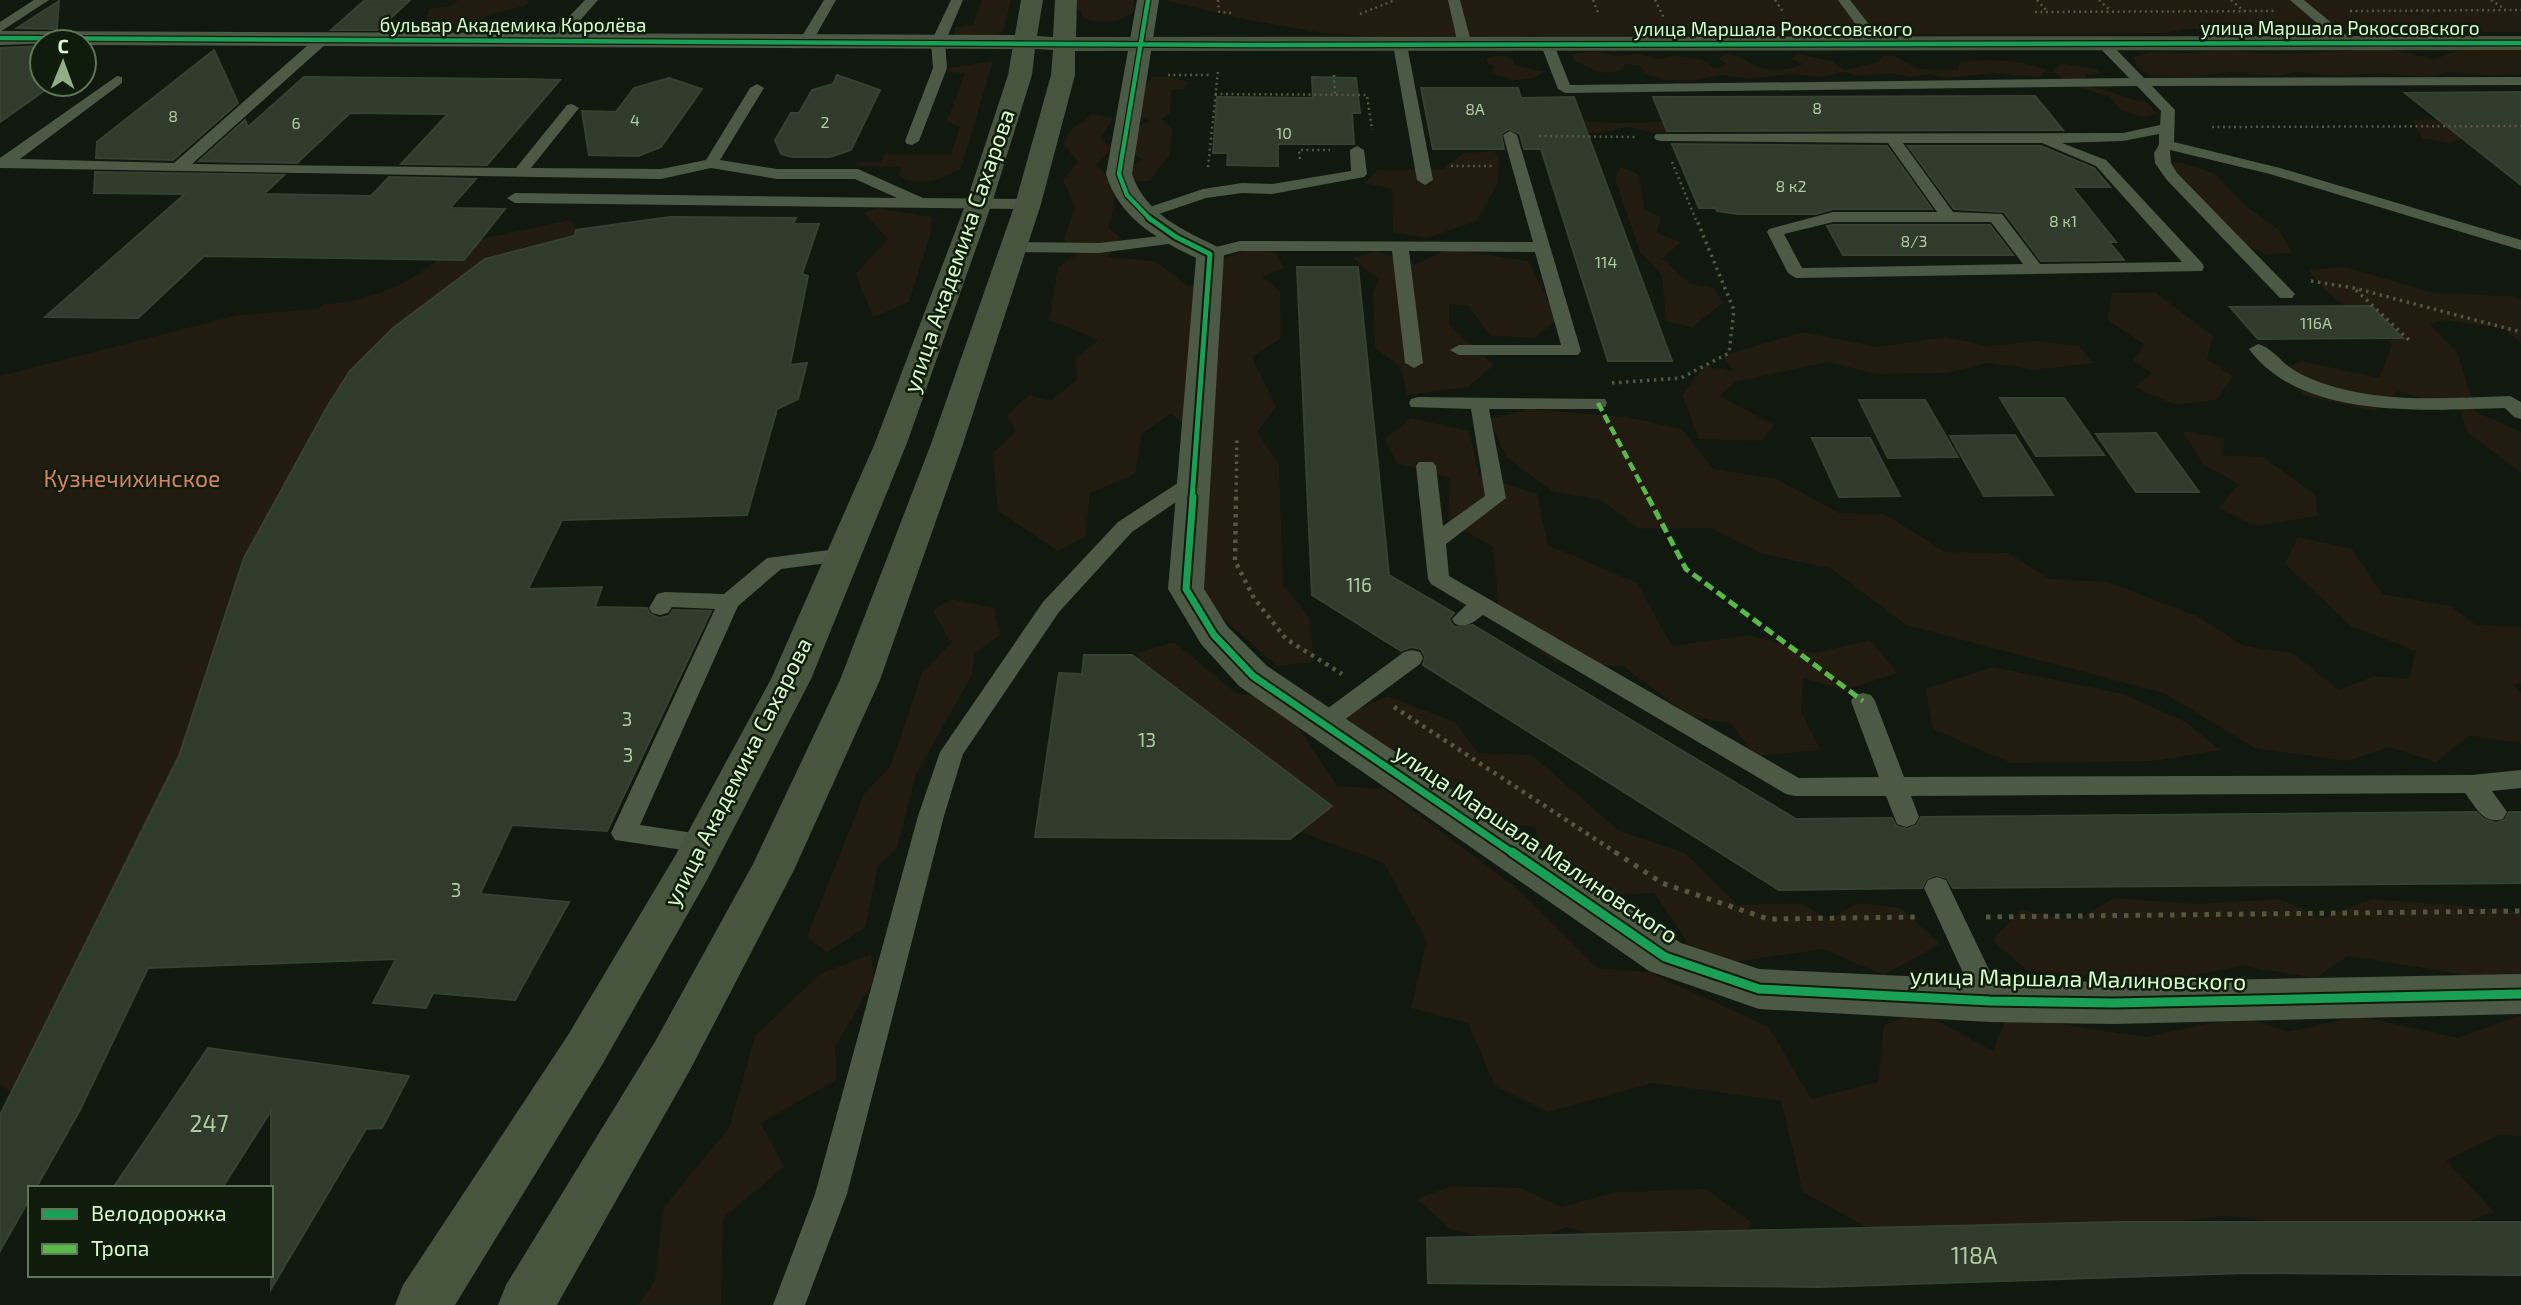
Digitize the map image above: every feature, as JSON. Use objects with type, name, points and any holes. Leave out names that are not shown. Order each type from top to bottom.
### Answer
[{"type":"main road","name":"улица Академика Сахарова","points":[[423,1305],[585,1049],[704,843],[791,679],[891,443],[979,203],[1020,75],[1032,0]]},
{"type":"main road","name":"улица Академика Сахарова","points":[[526,1305],[673,1055],[772,870],[855,692],[947,444],[1020,226],[1063,75],[1066,0]]},
{"type":"main road","name":"улица Маршала Рокоссовского","points":[[1025,42],[1141,45],[2521,43]]},
{"type":"street","points":[[1148,0],[1119,174],[1126,194],[1144,214],[1178,239],[1210,254]]},
{"type":"street","name":"бульвар Академика Королёва","points":[[0,38],[1025,42]]},
{"type":"street","name":"улица Маршала Малиновского","points":[[1210,254],[1186,589],[1214,635],[1253,676],[1665,957],[1759,989],[1990,1001],[2114,1003],[2521,994]]},
{"type":"lane","points":[[0,28],[43,0]]},
{"type":"lane","points":[[564,30],[592,0]]},
{"type":"lane","points":[[806,41],[830,0]]},
{"type":"lane","points":[[912,141],[940,68],[938,42],[957,0]]},
{"type":"lane","points":[[1454,0],[1465,45]]},
{"type":"lane","points":[[1844,0],[1878,45]]},
{"type":"lane","points":[[2296,0],[2350,44]]},
{"type":"lane","points":[[178,168],[322,40]]},
{"type":"lane","points":[[2104,44],[2168,110],[2166,145],[2161,153],[2171,176],[2286,294]]},
{"type":"lane","points":[[1400,45],[1425,180]]},
{"type":"lane","points":[[1548,45],[1565,89],[2141,82],[2521,81]]},
{"type":"lane","points":[[3,163],[117,80]]},
{"type":"lane","points":[[711,163],[757,88]]},
{"type":"lane","points":[[520,172],[572,108]]},
{"type":"lane","points":[[1661,137],[2037,139],[2123,137],[2166,128]]},
{"type":"lane","points":[[1460,350],[1572,351],[1510,135]]},
{"type":"lane","points":[[1893,139],[1948,217]]},
{"type":"lane","points":[[2035,269],[1996,217],[1833,217],[1775,232],[1796,273],[2196,267],[2101,163],[2037,139]]},
{"type":"lane","points":[[2166,145],[2275,171],[2521,245]]},
{"type":"lane","points":[[1144,214],[1203,194],[1242,188],[1272,189],[1359,174],[1357,150]]},
{"type":"lane","points":[[3,163],[661,174],[711,163],[778,174],[858,174],[920,203]]},
{"type":"lane","points":[[515,198],[979,203],[1020,226],[1099,248],[1178,239]]},
{"type":"lane","points":[[1210,254],[1240,246],[1541,247]]},
{"type":"lane","points":[[1400,247],[1414,363]]},
{"type":"lane","points":[[2258,349],[2273,366],[2302,382],[2342,395],[2392,403],[2510,402],[2521,412]]},
{"type":"lane","points":[[1418,403],[1598,403]]},
{"type":"lane","points":[[1435,542],[1496,498],[1479,403]]},
{"type":"lane","points":[[1426,466],[1439,579],[1796,787],[2472,784],[2521,779]]},
{"type":"lane","points":[[789,1305],[831,1194],[931,816],[952,752],[1051,607],[1125,527],[1194,481]]},
{"type":"lane","points":[[704,843],[624,833],[729,603],[775,563],[844,555]]},
{"type":"lane","points":[[660,608],[664,600],[729,603]]},
{"type":"lane","points":[[1463,619],[1483,603]]},
{"type":"lane","points":[[1324,723],[1412,658]]},
{"type":"lane","points":[[1863,701],[1906,817]]},
{"type":"lane","points":[[2472,784],[2494,812]]},
{"type":"lane","points":[[1937,888],[1990,1001]]},
{"type":"path","points":[[1218,0],[1219,12],[1239,14]]},
{"type":"path","points":[[1356,16],[1395,0]]},
{"type":"path","points":[[1776,0],[1784,13]]},
{"type":"path","points":[[2037,0],[2044,8]]},
{"type":"path","points":[[2099,0],[2108,8]]},
{"type":"path","points":[[2231,0],[2244,11]]},
{"type":"path","points":[[2491,0],[2514,15]]},
{"type":"path","points":[[2309,11],[2521,10]]},
{"type":"path","points":[[2035,12],[2269,11]]},
{"type":"path","points":[[1208,167],[1218,67]]},
{"type":"path","points":[[1334,75],[1335,95]]},
{"type":"path","points":[[1216,94],[1367,95],[1374,150],[1299,150],[1301,185]]},
{"type":"path","points":[[2166,128],[2521,126]]},
{"type":"path","points":[[1510,135],[1661,137]]},
{"type":"path","points":[[1606,383],[1681,378],[1729,353],[1734,310],[1671,161]]},
{"type":"path","points":[[2266,273],[2354,288],[2521,332]]},
{"type":"path","points":[[2354,288],[2409,340]]},
{"type":"path","points":[[1237,428],[1235,561],[1254,598],[1286,639],[1662,883],[1768,919],[2521,911]]},
{"type":"green space","points":[[458,0],[530,0],[524,6],[486,16],[474,35],[431,34],[440,29],[438,20],[426,21],[429,9],[451,6]]},
{"type":"green space","points":[[982,0],[1011,0],[1003,32],[979,38],[954,34],[956,27],[973,24]]},
{"type":"green space","points":[[1072,0],[1134,0],[1133,12],[1116,21],[1096,21],[1083,18],[1080,10],[1075,10]]},
{"type":"green space","points":[[1163,0],[2521,0],[2521,32],[2187,29],[2165,33],[2056,34],[1374,36],[1322,33],[1249,20]]},
{"type":"green space","points":[[2495,46],[2521,49],[2521,74],[2497,76],[2449,72],[2432,77],[2377,73],[2341,76],[2295,72],[2276,76],[2231,72],[2191,77],[2152,76],[2137,67],[2134,57],[2151,52],[2224,50],[2276,54],[2389,49],[2435,59],[2459,50]]},
{"type":"green space","points":[[1595,51],[1616,56],[1638,54],[1658,59],[1674,56],[1701,59],[1717,69],[1727,64],[1718,59],[1725,54],[1738,56],[1758,67],[1777,70],[1803,64],[1791,59],[1798,54],[1832,61],[1845,70],[1878,62],[1882,56],[1892,55],[1919,69],[1958,70],[1960,62],[1993,60],[2047,70],[2039,77],[1994,73],[1946,78],[1930,74],[1910,77],[1891,73],[1858,76],[1843,72],[1821,77],[1789,74],[1751,79],[1721,75],[1691,81],[1665,80],[1645,74],[1641,66],[1625,64],[1621,71],[1602,73],[1574,61],[1572,54]]},
{"type":"green space","points":[[1495,55],[1512,58],[1514,65],[1545,72],[1525,79],[1505,78],[1492,72],[1495,66],[1488,64],[1486,59]]},
{"type":"green space","points":[[993,61],[961,169],[938,179],[914,182],[899,175],[901,167],[855,166],[858,162],[881,162],[885,154],[951,154],[960,127],[947,121],[965,73],[947,72],[949,68]]},
{"type":"green space","points":[[2060,63],[2096,69],[2101,73],[2085,75],[2086,86],[2147,102],[2156,113],[2145,118],[2121,110],[2110,97],[2065,82],[2054,71]]},
{"type":"green space","points":[[1152,77],[1171,77],[1188,82],[1184,89],[1171,90],[1170,114],[1161,119],[1172,129],[1169,155],[1150,181],[1130,182],[1129,167],[1143,160],[1132,153],[1133,129],[1149,121],[1136,113],[1140,93]]},
{"type":"green space","points":[[1093,114],[1114,118],[1100,138],[1112,148],[1096,165],[1112,186],[1114,202],[1108,227],[1120,237],[1108,257],[1155,261],[1188,286],[1212,282],[1216,262],[1250,249],[1276,253],[1284,268],[1262,277],[1280,291],[1281,338],[1252,357],[1276,407],[1257,432],[1279,465],[1283,585],[1310,618],[1314,662],[1277,666],[1204,602],[1199,538],[1208,442],[1171,414],[1142,433],[1135,474],[1090,493],[1085,537],[1058,551],[998,511],[993,453],[1016,431],[1007,415],[1029,395],[1051,401],[1078,379],[1075,358],[1099,340],[1049,320],[1058,267],[1079,253],[1064,239],[1075,207],[1063,180],[1078,162],[1063,144],[1071,130]]},
{"type":"green space","points":[[2444,119],[2479,134],[2450,143],[2422,138],[2413,120]]},
{"type":"green space","points":[[1558,121],[1683,121],[1702,124],[1692,132],[1654,133],[1628,127],[1598,133],[1548,131]]},
{"type":"green space","points":[[1493,151],[1499,157],[1498,182],[1477,221],[1427,238],[1393,232],[1392,189],[1365,183],[1378,170],[1443,169],[1464,153]]},
{"type":"green space","points":[[2179,162],[2214,173],[2247,207],[2279,230],[2292,253],[2266,255],[2212,227],[2211,209],[2173,188],[2170,164]]},
{"type":"green space","points":[[1620,167],[1639,174],[1644,209],[1660,217],[1657,233],[1681,242],[1662,259],[1691,284],[1714,288],[1723,303],[1692,327],[1666,321],[1662,275],[1640,252],[1615,179]]},
{"type":"green space","points":[[877,208],[932,217],[930,236],[909,302],[873,317],[856,274],[888,239],[864,213]]},
{"type":"green space","name":"Кузнечихинское","points":[[570,220],[576,230],[574,236],[393,328],[350,371],[325,431],[305,446],[291,473],[296,496],[253,572],[233,590],[210,659],[219,681],[196,703],[180,752],[188,768],[13,1094],[0,1084],[0,376],[238,315],[318,309],[324,304],[381,293],[415,276],[460,240],[481,239]]},
{"type":"green space","points":[[1448,249],[1528,261],[1558,319],[1535,338],[1491,336],[1468,306],[1449,304],[1449,325],[1494,365],[1468,387],[1407,395],[1401,367],[1375,348],[1373,292],[1379,280],[1353,258],[1376,251],[1416,265]]},
{"type":"green space","points":[[2345,267],[2434,293],[2511,296],[2521,299],[2521,343],[2504,329],[2445,320],[2429,324],[2457,351],[2476,412],[2521,432],[2521,473],[2467,432],[2461,411],[2398,391],[2375,411],[2306,396],[2273,373],[2301,361],[2379,378],[2392,344],[2325,290],[2308,270]]},
{"type":"green space","points":[[2155,292],[2213,336],[2207,359],[2233,376],[2216,400],[2175,405],[2135,387],[2152,373],[2133,360],[2145,345],[2108,320],[2112,293]]},
{"type":"green space","points":[[1802,332],[1878,347],[1945,337],[1989,346],[2036,341],[2079,346],[2093,363],[2035,370],[1988,363],[1946,373],[1876,374],[1828,362],[1735,382],[1720,396],[1774,425],[1762,441],[1699,439],[1682,395],[1704,366],[1733,371],[1723,356]]},
{"type":"green space","points":[[1529,409],[1627,417],[1682,429],[1713,469],[1777,479],[1839,513],[1885,514],[1945,552],[2008,553],[2050,579],[2108,582],[2197,616],[2244,646],[2293,653],[2339,690],[2374,676],[2409,679],[2416,651],[2351,626],[2285,564],[2298,537],[2352,549],[2382,594],[2450,606],[2476,625],[2521,626],[2521,684],[2513,684],[2521,693],[2521,743],[2469,736],[2436,762],[2389,747],[2347,761],[2255,748],[2164,693],[1906,625],[1830,568],[1763,554],[1710,528],[1639,529],[1601,500],[1554,492],[1506,457],[1489,419]]},
{"type":"green space","points":[[1411,418],[1469,431],[1479,475],[1537,494],[1548,545],[1637,583],[1672,646],[1748,635],[1815,653],[1870,640],[1898,673],[1845,690],[1803,678],[1801,711],[1820,750],[1755,756],[1731,723],[1691,717],[1623,666],[1556,663],[1500,621],[1493,547],[1448,521],[1450,478],[1397,463],[1385,439]]},
{"type":"green space","points":[[2182,431],[2224,438],[2222,455],[2263,457],[2315,495],[2318,516],[2255,526],[2219,508],[2239,484],[2204,465]]},
{"type":"green space","points":[[951,599],[994,608],[1000,635],[975,653],[971,677],[916,774],[897,848],[878,866],[865,928],[827,952],[807,937],[864,794],[890,767],[922,673],[951,643],[933,611]]},
{"type":"green space","points":[[1174,642],[1236,693],[1281,701],[1337,786],[1384,789],[1519,890],[1597,968],[1649,972],[1769,1027],[1811,1099],[1878,1082],[1884,1025],[1919,1011],[1993,1051],[2007,1016],[2146,1037],[2242,1016],[2288,1032],[2359,1016],[2458,1038],[2521,1015],[2521,1136],[2499,1135],[2446,1160],[2494,1212],[2421,1238],[2227,1216],[1905,1249],[1803,1192],[1781,1101],[1653,1083],[1548,1112],[1495,1086],[1468,1023],[1411,1008],[1427,941],[1384,863],[1282,825],[1130,710],[1138,653]]},
{"type":"green space","points":[[1993,667],[2123,694],[2186,722],[2220,750],[2155,761],[2011,763],[1933,729],[1926,689]]},
{"type":"green space","points":[[1387,696],[1455,722],[1478,753],[1532,755],[1619,831],[1685,853],[1738,905],[1800,903],[1830,920],[1857,903],[1901,908],[1940,944],[1884,975],[1823,949],[1727,963],[1694,952],[1654,893],[1596,896],[1545,872],[1535,827],[1437,814],[1349,755],[1346,715]]},
{"type":"green space","points":[[2113,898],[2194,904],[2281,899],[2321,918],[2372,899],[2508,909],[2521,915],[2521,977],[2498,980],[2348,956],[2315,978],[2241,966],[2160,982],[2028,971],[1992,940],[2021,910],[2076,921]]},
{"type":"green space","points":[[871,954],[874,980],[835,1047],[836,1080],[761,1123],[784,1167],[723,1218],[721,1305],[638,1305],[655,1281],[664,1207],[729,1128],[755,1036],[820,974]]},
{"type":"green space","points":[[1451,1186],[1521,1188],[1562,1207],[1616,1192],[1706,1189],[1752,1223],[1734,1251],[1644,1252],[1567,1227],[1518,1246],[1450,1229],[1417,1199]]},
{"type":"building","points":[[365,0],[410,0],[378,30],[331,30]]},
{"type":"building","points":[[59,1],[57,28],[17,28]]},
{"type":"building","points":[[28,47],[28,98],[34,98],[0,122],[0,48]]},
{"type":"building","points":[[214,50],[238,103],[173,160],[96,158],[97,142]]},
{"type":"building","points":[[837,75],[880,90],[851,150],[830,157],[792,157],[781,154],[775,140],[791,113],[799,113],[812,90],[833,84]]},
{"type":"building","points":[[304,77],[560,80],[487,165],[401,164],[448,114],[350,113],[297,163],[199,161],[245,120],[248,127]]},
{"type":"building","points":[[1312,77],[1356,78],[1360,113],[1352,113],[1354,144],[1278,144],[1278,166],[1227,165],[1228,153],[1213,153],[1217,97],[1313,98]]},
{"type":"building","points":[[669,78],[702,89],[661,147],[638,156],[589,155],[582,111],[616,112],[634,88]]},
{"type":"building","points":[[1421,88],[1518,88],[1521,98],[1574,97],[1672,361],[1608,361],[1541,149],[1524,149],[1520,134],[1509,129],[1501,134],[1504,149],[1433,149]]},
{"type":"building","points":[[2521,92],[2521,185],[2405,93]]},
{"type":"building","points":[[2035,96],[2063,130],[1667,131],[1653,97]]},
{"type":"building","points":[[1672,144],[1887,146],[1932,209],[1833,209],[1816,214],[1738,214],[1717,211],[1716,208],[1699,208]]},
{"type":"building","points":[[1908,146],[2041,146],[2094,168],[2110,187],[2072,187],[2116,242],[2109,242],[2124,260],[2041,261],[2004,212],[1954,209]]},
{"type":"building","points":[[95,172],[284,175],[264,194],[371,196],[389,177],[476,179],[450,208],[505,209],[464,260],[204,256],[138,318],[45,317],[185,194],[94,193]]},
{"type":"building","points":[[670,217],[796,218],[793,224],[819,224],[802,274],[808,276],[790,365],[807,363],[798,399],[777,409],[747,515],[562,520],[528,589],[602,587],[595,607],[647,608],[650,614],[659,618],[669,616],[673,610],[711,611],[607,831],[512,825],[480,894],[569,902],[515,1000],[433,993],[426,1008],[373,1003],[396,959],[148,968],[80,1110],[37,1186],[28,1186],[28,1202],[0,1251],[0,1115],[179,756],[244,558],[327,407],[350,371],[393,328],[485,259],[574,236],[576,230]]},
{"type":"building","points":[[1990,225],[2013,255],[1843,255],[1827,226]]},
{"type":"building","points":[[1297,267],[1358,267],[1389,575],[1454,613],[1449,619],[1454,627],[1473,625],[1796,819],[1892,818],[1896,826],[1907,829],[1917,825],[1921,817],[2476,812],[2484,819],[2496,823],[2505,820],[2509,812],[2521,812],[2521,883],[1953,888],[1947,878],[1936,875],[1926,879],[1922,888],[1779,890],[1423,665],[1425,657],[1421,649],[1411,647],[1401,651],[1312,595]]},
{"type":"building","points":[[2371,306],[2403,338],[2258,339],[2230,307]]},
{"type":"building","points":[[2000,398],[2064,398],[2104,455],[2036,456]]},
{"type":"building","points":[[1859,400],[1925,400],[1958,457],[1888,458]]},
{"type":"building","points":[[2156,433],[2199,492],[2136,492],[2096,434]]},
{"type":"building","points":[[2015,435],[2053,495],[1984,496],[1950,436]]},
{"type":"building","points":[[1812,438],[1870,438],[1900,496],[1839,497]]},
{"type":"building","points":[[1084,655],[1132,655],[1332,806],[1290,839],[1035,837],[1059,673],[1082,674]]},
{"type":"building","points":[[208,1048],[409,1076],[382,1128],[366,1129],[271,1289],[271,1111],[223,1186],[114,1186]]},
{"type":"building","points":[[2119,1222],[2521,1222],[2521,1275],[2246,1273],[1818,1287],[1428,1283],[1427,1238]]},
{"type":"marked path","points":[[1598,403],[1686,569],[1863,701]]},
{"type":"cycle path","points":[[1148,0],[1119,174],[1127,195],[1143,214],[1164,230],[1210,254],[1186,589],[1214,635],[1253,676],[1665,957],[1759,989],[1990,1001],[2114,1003],[2521,994]]},
{"type":"cycle path","points":[[0,38],[1248,45],[2521,43]]}]
